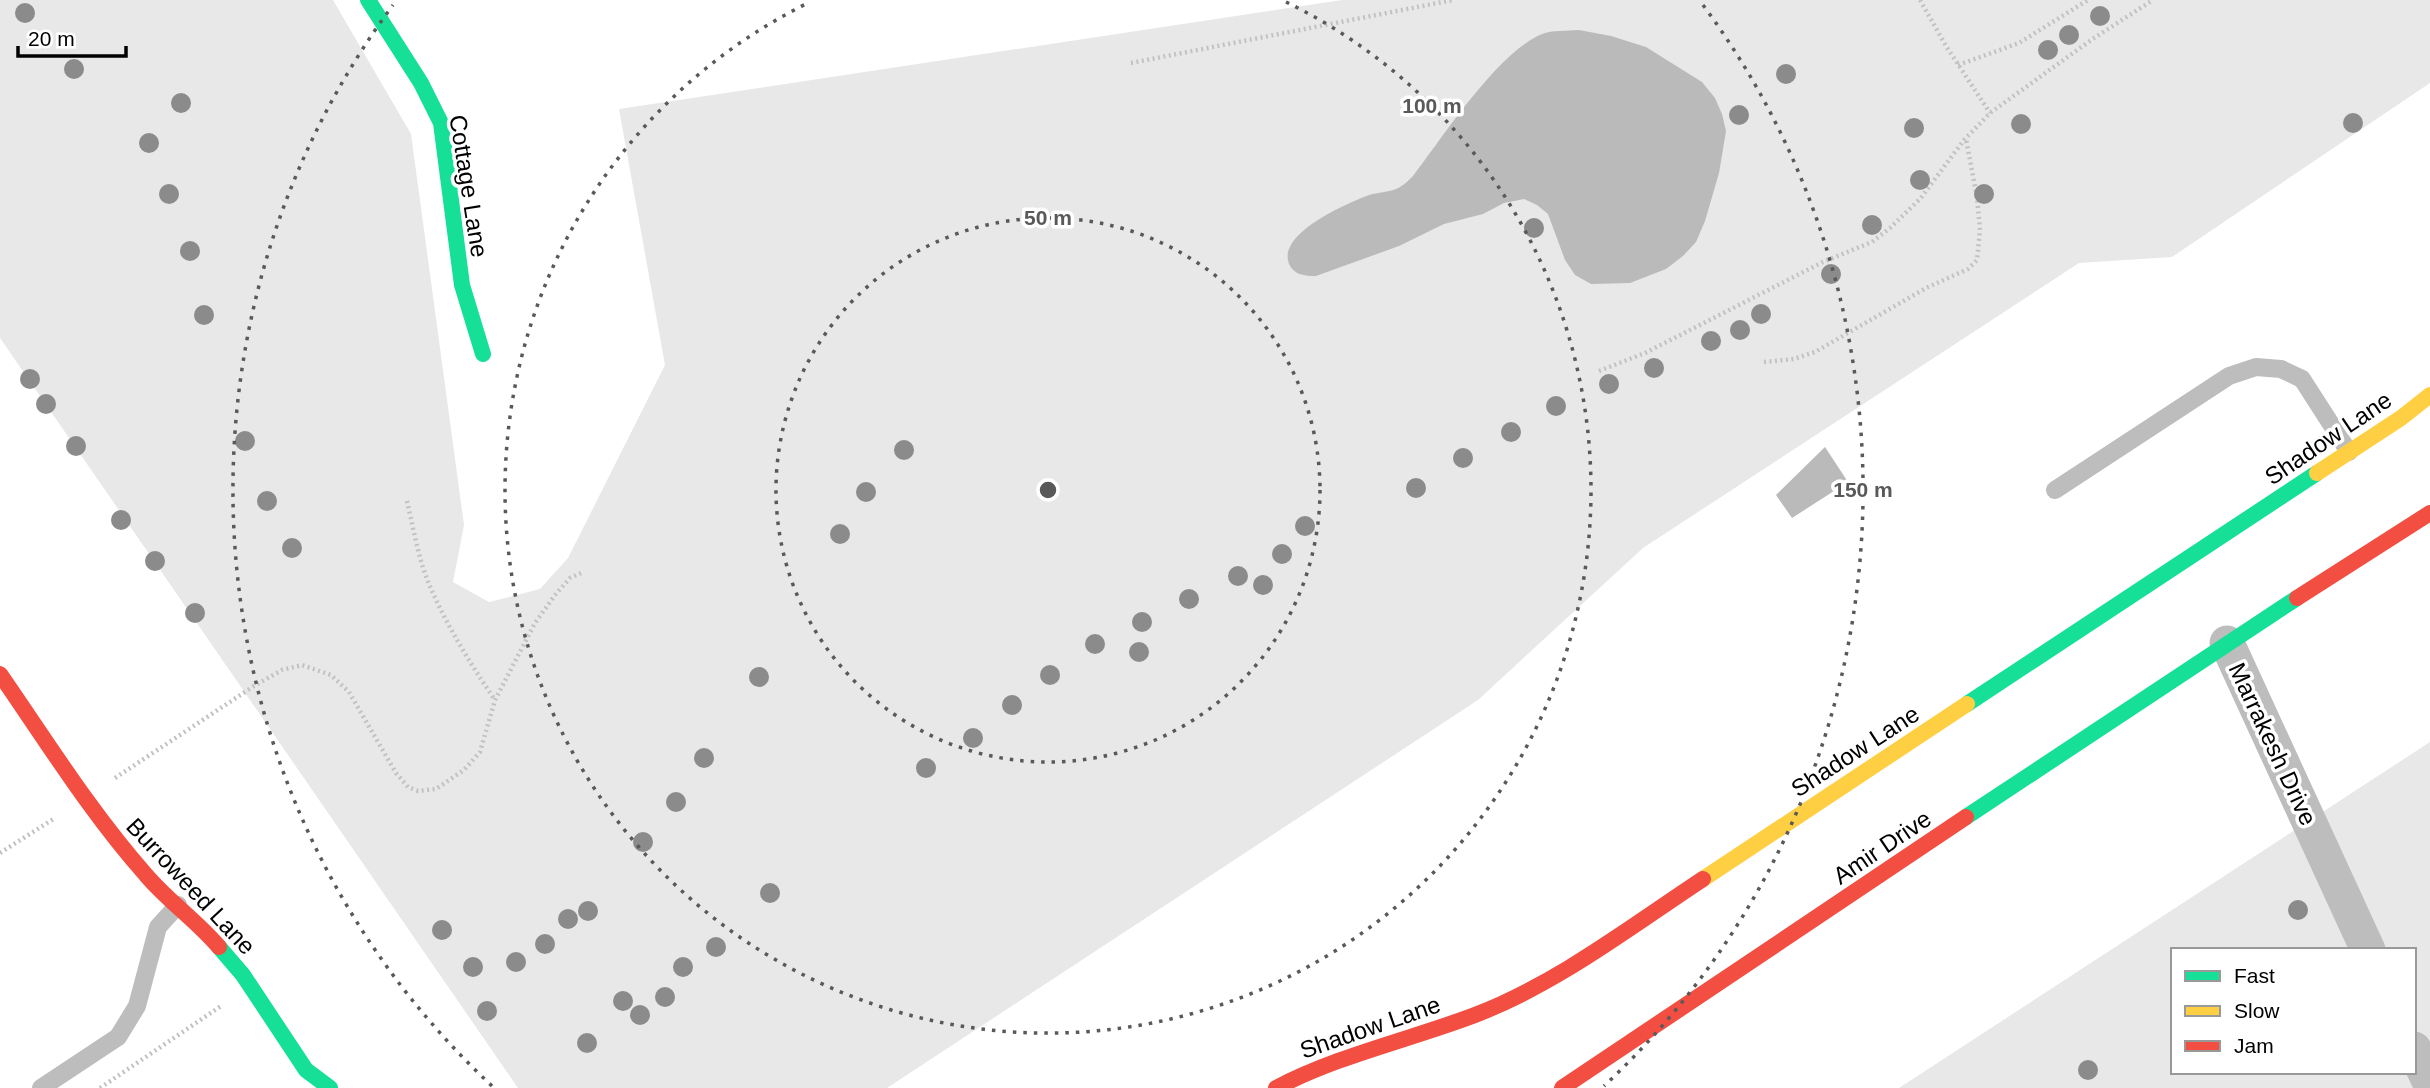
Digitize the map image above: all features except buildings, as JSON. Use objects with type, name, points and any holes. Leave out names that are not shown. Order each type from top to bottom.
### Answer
[{"type":"street","name":"Cottage Lane","points":[[368,0],[421,83],[441,123],[462,285],[483,354]]},
{"type":"street","name":"Shadow Lane","points":[[1276,1088],[1305,1073],[1477,1014],[1556,975],[2401,418],[2430,396]]},
{"type":"street","name":"Marrakesh Drive","points":[[2367,948],[2227,643],[2430,513]]},
{"type":"street","name":"Amir Drive","points":[[1562,1088],[2227,643]]},
{"type":"street","name":"Burroweed Lane","points":[[0,674],[103,824],[148,878],[202,928],[251,986],[306,1070],[330,1088]]},
{"type":"street","points":[[2416,1053],[2430,1083]]},
{"type":"lane","points":[[2055,490],[2230,376],[2256,367],[2281,369],[2302,379],[2349,452]]},
{"type":"lane","points":[[41,1088],[118,1037],[137,1006],[158,927],[178,905]]},
{"type":"path","points":[[1131,63],[1453,0]]},
{"type":"path","points":[[1920,0],[1990,113]]},
{"type":"path","points":[[1958,65],[2019,43],[2088,0]]},
{"type":"path","points":[[1599,371],[1645,353],[1812,268],[1872,242],[1920,199],[1966,139],[1990,113],[2094,38],[2153,0]]},
{"type":"path","points":[[1765,362],[1794,359],[1815,352],[1926,288],[1968,269],[1976,260],[1980,240],[1978,197],[1966,139]]},
{"type":"path","points":[[407,501],[431,589],[470,664],[495,700]]},
{"type":"path","points":[[0,853],[254,686],[282,670],[302,665],[331,675],[349,691],[396,773],[408,787],[418,791],[436,789],[451,781],[480,752],[495,700],[535,623],[570,578],[580,573]]},
{"type":"path","points":[[100,1088],[251,986]]},
{"type":"shaded area","points":[[0,0],[333,0],[411,134],[464,525],[453,582],[489,602],[540,589],[568,558],[665,365],[619,109],[1342,0],[2430,0],[2430,83],[2172,257],[2079,263],[1643,548],[1478,700],[887,1088],[518,1088],[0,338]]},
{"type":"shaded area","points":[[1579,30],[1646,47],[1702,82],[1715,98],[1726,131],[1719,173],[1696,242],[1683,256],[1666,269],[1630,283],[1591,284],[1575,275],[1565,260],[1548,214],[1524,199],[1504,203],[1483,214],[1444,224],[1399,246],[1316,276],[1300,274],[1291,268],[1288,252],[1293,241],[1331,212],[1369,195],[1397,189],[1405,183],[1489,77],[1525,44],[1542,34]]},
{"type":"shaded area","points":[[1825,447],[1848,482],[1792,518],[1776,495]]},
{"type":"shaded area","points":[[2430,742],[2430,1088],[1899,1088]]},
{"type":"traffic: fast","points":[[368,0],[421,83],[441,123],[462,285],[483,354]]},
{"type":"traffic: fast","points":[[1967,704],[2317,473]]},
{"type":"traffic: fast","points":[[1966,817],[2297,598]]},
{"type":"traffic: fast","points":[[219,947],[243,975],[306,1070],[330,1088]]},
{"type":"traffic: slow","points":[[2317,473],[2401,418],[2430,395]]},
{"type":"traffic: slow","points":[[1703,879],[1967,704]]},
{"type":"traffic: jam","points":[[2297,598],[2430,513]]},
{"type":"traffic: jam","points":[[0,674],[70,777],[126,851],[155,884],[219,947]]},
{"type":"traffic: jam","points":[[1562,1088],[1966,817]]},
{"type":"traffic: jam","points":[[1276,1088],[1324,1066],[1450,1024],[1506,1002],[1593,953],[1703,879]]}]
